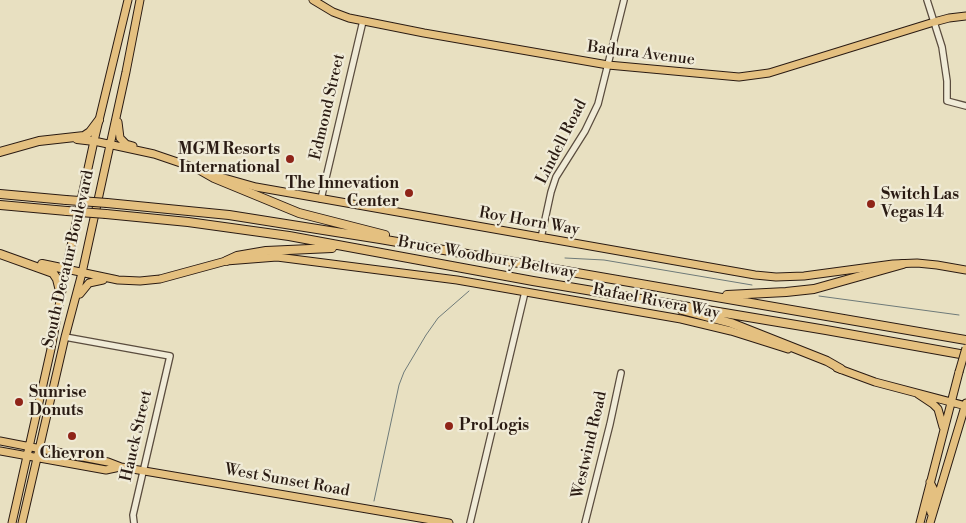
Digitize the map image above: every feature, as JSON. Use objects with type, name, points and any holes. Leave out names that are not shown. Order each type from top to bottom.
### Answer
[{"type":"highway","points":[[0,152],[39,141],[87,135],[99,120]]},
{"type":"highway","points":[[68,138],[94,141]]},
{"type":"highway","points":[[200,170],[214,178],[299,213],[436,249]]},
{"type":"highway","name":"Bruce Woodbury Beltway","points":[[0,194],[228,216],[436,249],[966,340]]},
{"type":"highway","name":"Bruce Woodbury Beltway","points":[[0,205],[188,222],[289,236],[524,280],[618,294],[966,355]]},
{"type":"highway","points":[[226,261],[237,256],[266,251],[325,247],[367,250]]},
{"type":"highway","points":[[0,254],[55,274],[61,295]]},
{"type":"highway","points":[[20,261],[66,270]]},
{"type":"highway","points":[[715,296],[807,290],[903,264]]},
{"type":"highway","points":[[618,294],[634,300],[704,315],[731,323],[819,358],[841,369]]},
{"type":"main road","name":"South Decatur Boulevard","points":[[12,523],[51,349],[94,141],[128,0]]},
{"type":"main road","name":"South Decatur Boulevard","points":[[22,523],[65,337],[82,273],[140,0]]},
{"type":"main road","name":"Badura Avenue","points":[[313,0],[333,12],[363,21],[608,65],[713,76],[747,76],[769,73],[934,22],[966,16]]},
{"type":"main road","points":[[118,107],[118,130],[121,140],[126,144],[149,150],[154,154]]},
{"type":"main road","name":"Roy Horn Way","points":[[94,141],[154,154],[256,187],[755,275],[776,277],[804,276],[893,264],[938,265],[965,270]]},
{"type":"main road","name":"Rafael Rivera Way","points":[[66,270],[118,280],[140,281],[160,279],[226,261],[277,257],[439,278],[681,319],[731,331],[780,346],[875,382],[966,405]]},
{"type":"main road","points":[[73,305],[83,288],[89,283],[118,280]]},
{"type":"main road","points":[[920,523],[966,348]]},
{"type":"main road","points":[[913,391],[938,408],[943,432]]},
{"type":"main road","points":[[931,520],[966,405]]},
{"type":"main road","points":[[957,436],[966,422]]},
{"type":"main road","name":"West Sunset Road","points":[[0,441],[27,454]]},
{"type":"main road","points":[[0,446],[27,454]]},
{"type":"main road","name":"West Sunset Road","points":[[0,451],[39,454],[106,470],[121,467],[449,523]]},
{"type":"main road","points":[[0,456],[27,454]]},
{"type":"main road","points":[[930,482],[934,490],[930,510],[931,520]]},
{"type":"street","name":"Lindell Road","points":[[541,238],[556,177],[585,131],[598,104],[624,0]]},
{"type":"street","points":[[927,0],[942,47],[947,101],[966,106]]},
{"type":"street","name":"Edmond Street","points":[[320,199],[363,21]]},
{"type":"street","points":[[470,523],[525,292]]},
{"type":"street","name":"Hauck Street","points":[[65,337],[170,356],[133,515],[134,523]]},
{"type":"street","name":"Westwind Road","points":[[585,523],[621,373]]},
{"type":"waterway","points":[[565,258],[604,260],[752,285]]},
{"type":"waterway","points":[[374,501],[399,385],[404,372],[438,318],[469,291]]},
{"type":"waterway","points":[[819,296],[959,315]]},
{"type":"place","name":"MGM Resorts International","points":[[290,159]]},
{"type":"place","name":"The Innevation Center","points":[[409,193]]},
{"type":"place","name":"Switch Las Vegas 14","points":[[871,204]]},
{"type":"place","name":"Sunrise Donuts","points":[[19,402]]},
{"type":"place","name":"ProLogis","points":[[449,426]]},
{"type":"place","name":"Chevron","points":[[72,436]]}]
